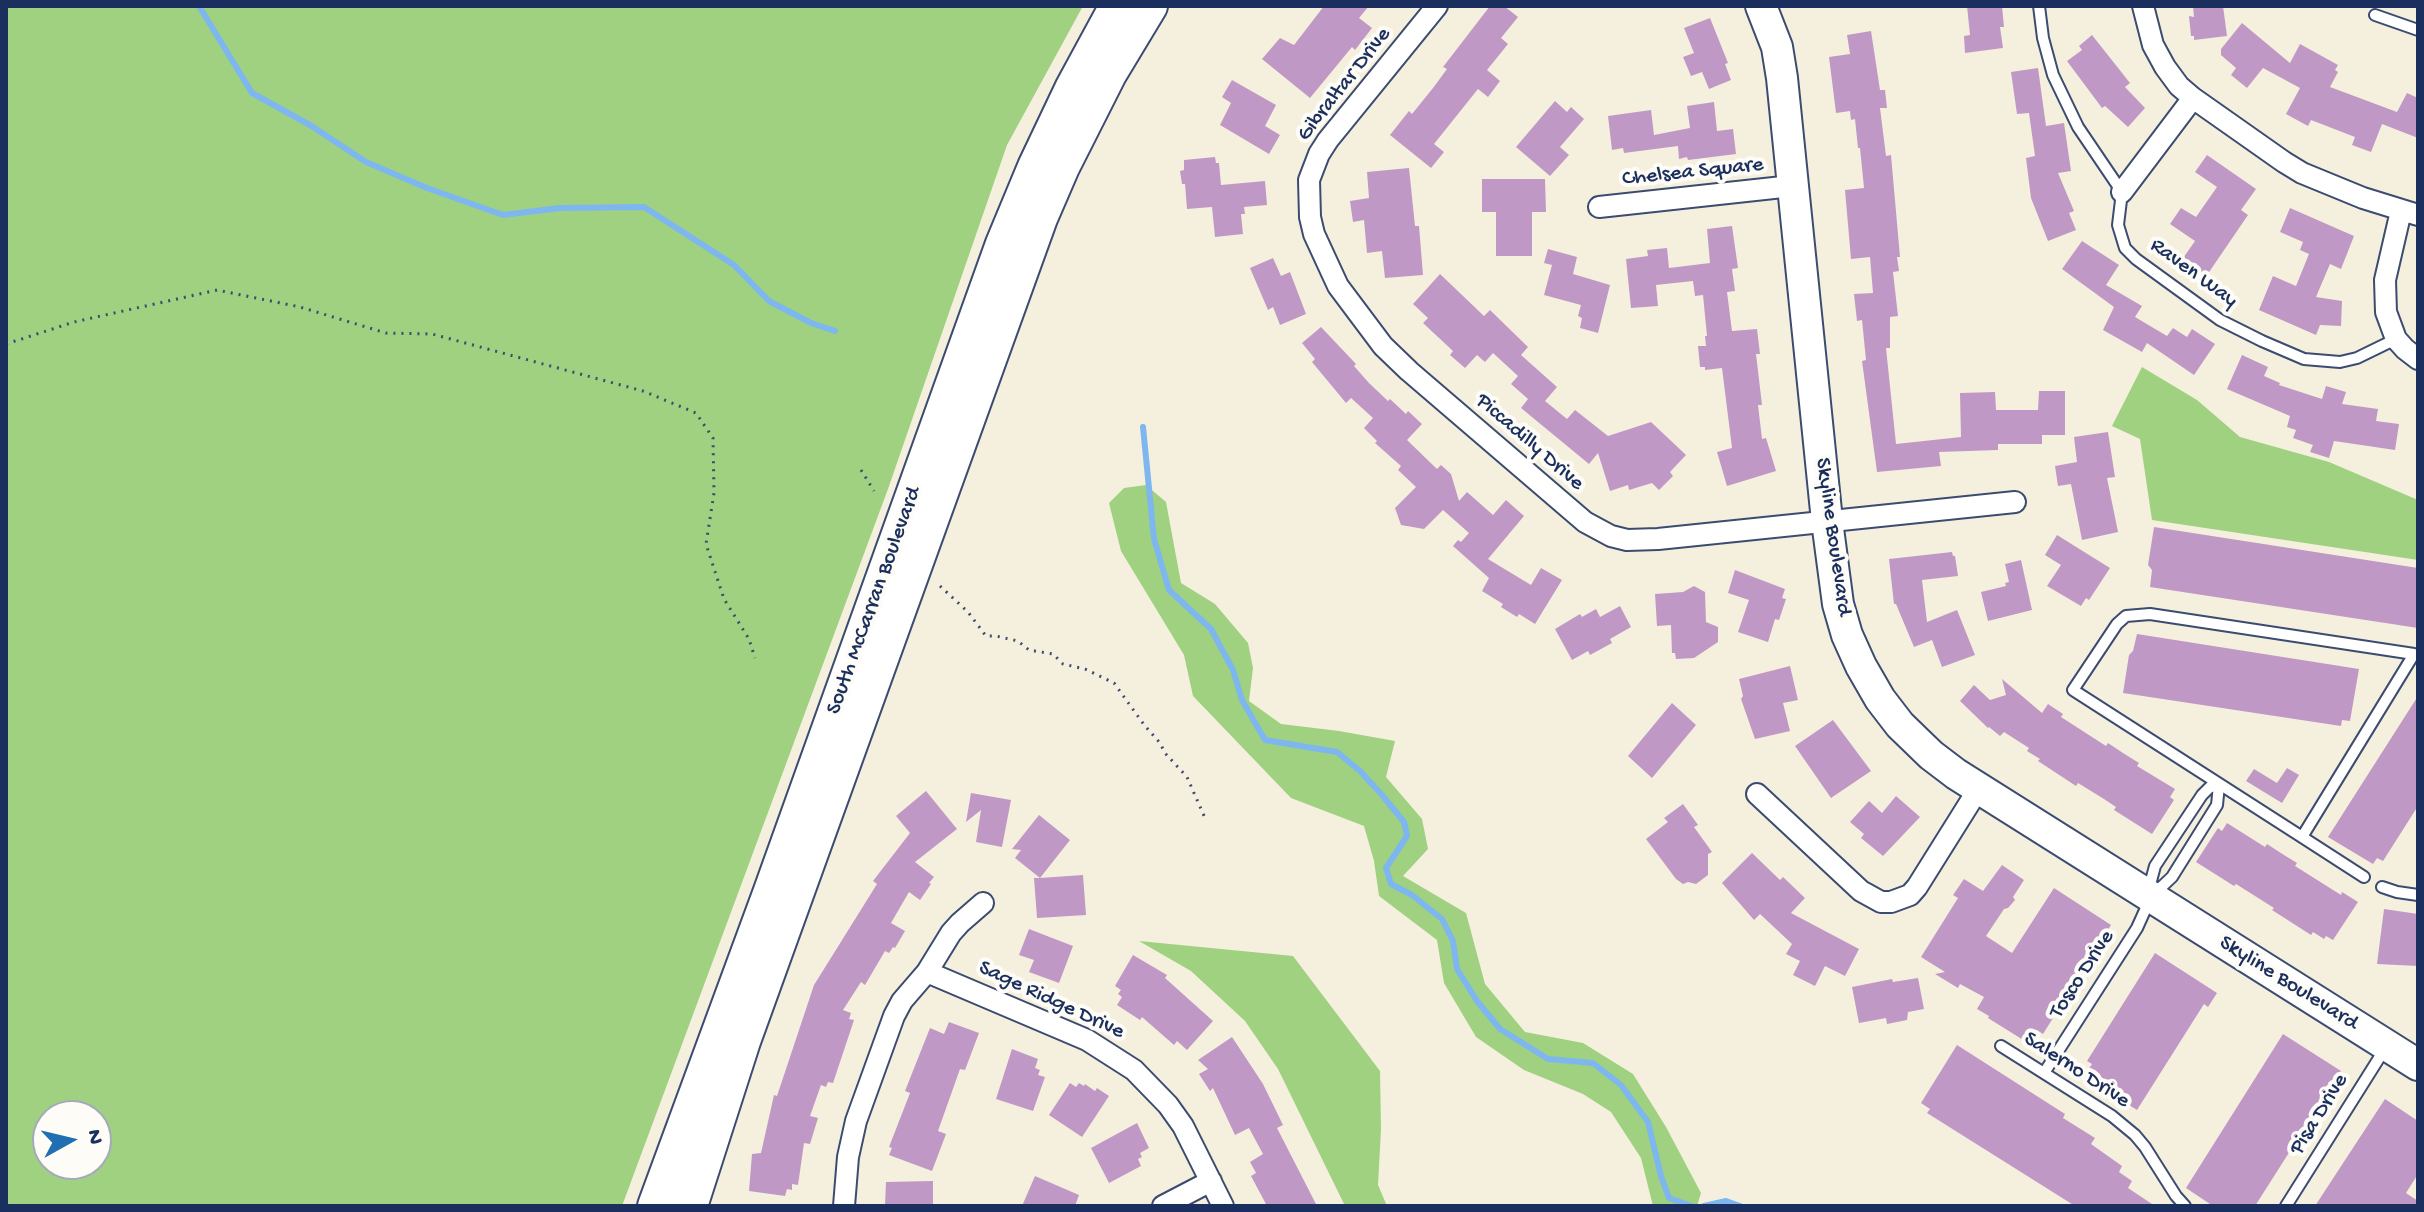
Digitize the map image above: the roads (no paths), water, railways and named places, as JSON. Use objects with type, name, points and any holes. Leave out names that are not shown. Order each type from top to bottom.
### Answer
[{"type":"main road","name":"South McCarran Boulevard","points":[[655,1206],[1003,244],[1073,87],[1117,6]]},
{"type":"main road","name":"South McCarran Boulevard","points":[[690,1206],[743,1041],[1035,231],[1062,167],[1109,74],[1150,6]]},
{"type":"street","name":"Gibraltar Drive","points":[[1308,200],[1313,167],[1328,140],[1437,6]]},
{"type":"street","name":"Skyline Boulevard","points":[[1761,6],[1777,47],[1782,78],[1838,604],[1847,635],[1880,699],[1900,725],[1931,755],[1979,788],[2418,1065]]},
{"type":"street","points":[[2143,6],[2153,45],[2179,86],[2193,98],[2302,173],[2351,194],[2410,213],[2385,280],[2386,312],[2396,339],[2418,359]]},
{"type":"street","points":[[2122,192],[2193,98]]},
{"type":"street","name":"Chelsea Square","points":[[1599,207],[1792,186]]},
{"type":"street","name":"Piccadilly Drive","points":[[1308,200],[1314,234],[1338,286],[1383,346],[1432,392],[1598,531],[1640,541],[2015,502]]},
{"type":"street","points":[[1757,794],[1861,891],[1881,902],[1891,902],[1910,895],[1917,887],[1979,788]]},
{"type":"street","points":[[844,1206],[848,1157],[856,1121],[894,1016],[960,923],[983,903]]},
{"type":"street","name":"Sage Ridge Drive","points":[[927,972],[1087,1040],[1134,1070],[1168,1105],[1183,1126],[1223,1206]]},
{"type":"street","points":[[1163,1206],[1211,1181]]},
{"type":"lane","points":[[2039,6],[2047,57],[2062,97],[2078,127],[2122,192]]},
{"type":"lane","points":[[2375,15],[2418,30]]},
{"type":"lane","name":"Raven Way","points":[[2122,192],[2118,225],[2125,248],[2235,329],[2304,359],[2319,361],[2340,362],[2357,358],[2396,339]]},
{"type":"lane","points":[[2302,837],[2414,654],[2150,614],[2126,616],[2108,636],[2073,690],[2364,877]]},
{"type":"lane","points":[[2151,897],[2172,877],[2217,805],[2219,785]]},
{"type":"lane","points":[[2151,897],[2155,866],[2202,795],[2210,787],[2219,785]]},
{"type":"lane","points":[[2382,887],[2418,895]]},
{"type":"lane","name":"Tosco Drive","points":[[2044,1073],[2137,928],[2151,897]]},
{"type":"lane","name":"Salerno Drive","points":[[2001,1046],[2112,1116],[2135,1135],[2185,1206]]},
{"type":"lane","name":"Pisa Drive","points":[[2286,1206],[2387,1046]]},
{"type":"waterway","points":[[199,6],[252,93],[310,125],[366,162],[503,215],[560,208],[644,207],[734,265],[769,301],[811,323],[835,331]]},
{"type":"waterway","points":[[1143,427],[1154,539],[1169,590],[1211,629],[1233,670],[1242,700],[1265,740],[1337,752],[1382,795],[1404,822],[1407,836],[1386,868],[1391,884],[1412,895],[1442,919],[1453,941],[1457,969],[1477,1001],[1500,1029],[1548,1059],[1593,1063],[1621,1085],[1648,1122],[1669,1198],[1691,1206]]},
{"type":"waterway","points":[[1704,1206],[1726,1201],[1740,1206]]}]
